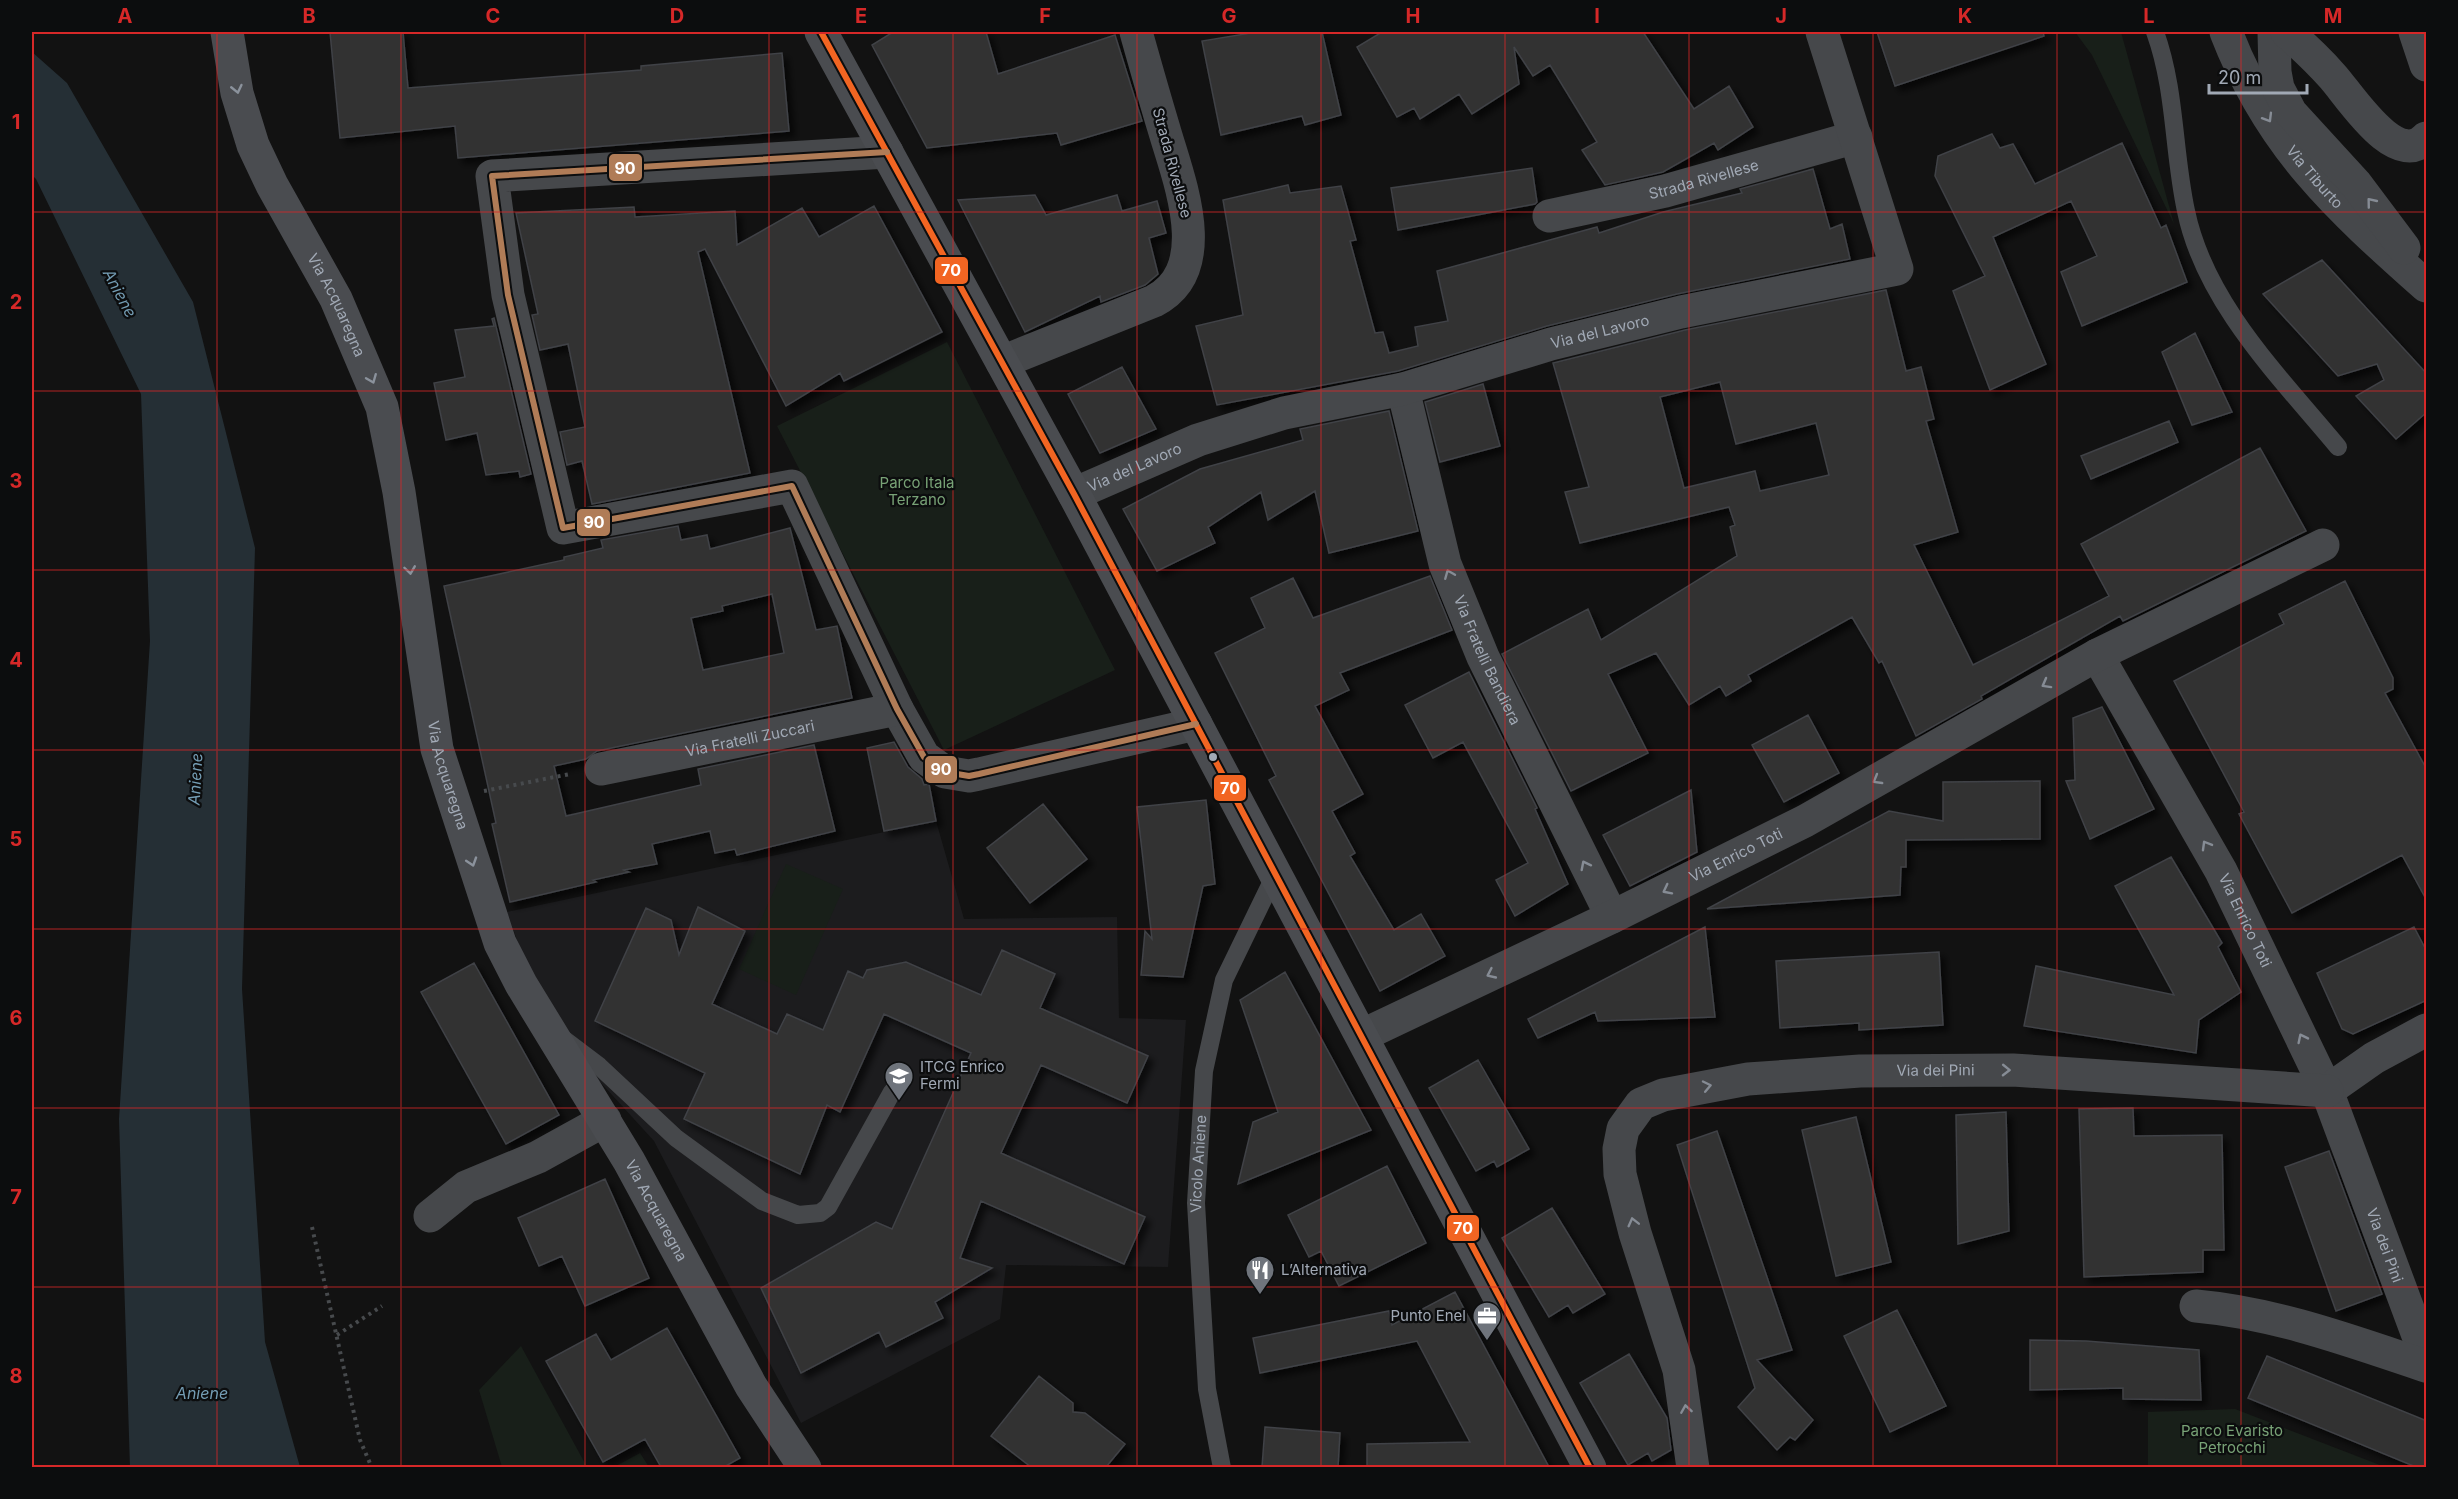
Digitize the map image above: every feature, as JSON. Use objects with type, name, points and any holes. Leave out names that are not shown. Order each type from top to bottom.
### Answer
[{"type":"main road","name":"Via Acquaregna","points":[[227,32],[237,93],[254,146],[272,185],[336,298],[382,407],[399,492],[432,721],[451,798],[500,943],[546,1026],[605,1120],[751,1386],[805,1467]]},
{"type":"main road","points":[[821,32],[1074,494],[1363,1035],[1590,1467]]},
{"type":"street","name":"Strada Rivellese","points":[[1002,362],[1154,301],[1171,290],[1179,278],[1188,247],[1187,212],[1136,32]]},
{"type":"street","name":"Via del Lavoro","points":[[1074,494],[1198,440],[1284,413],[1403,389],[1551,344],[1681,312],[1897,269],[1822,32]]},
{"type":"street","points":[[2415,32],[2427,65]]},
{"type":"street","points":[[2278,36],[2275,72],[2278,88],[2290,113],[2379,212],[2427,285]]},
{"type":"street","points":[[2229,39],[2278,36],[2326,69],[2378,132],[2400,144],[2413,146],[2427,138]]},
{"type":"street","name":"Via Tiburto","points":[[2229,39],[2267,118],[2301,164],[2368,233],[2427,285]]},
{"type":"street","name":"Strada Rivellese","points":[[1549,216],[1665,191],[1856,137]]},
{"type":"street","points":[[887,152],[492,176],[508,294],[563,528],[792,486],[897,709],[924,757],[945,772],[969,776],[1196,724]]},
{"type":"street","name":"Via Fratelli Bandiera","points":[[1403,389],[1445,564],[1483,657],[1612,917]]},
{"type":"street","name":"Via Enrico Toti","points":[[1363,1035],[1612,917],[1804,821],[2097,655],[2323,545]]},
{"type":"street","name":"Via Enrico Toti","points":[[2097,655],[2221,871],[2327,1091]]},
{"type":"street","name":"Via Fratelli Zuccari","points":[[601,768],[897,709]]},
{"type":"street","points":[[2327,1091],[2374,1058],[2427,1030]]},
{"type":"street","name":"Via dei Pini","points":[[1693,1467],[1679,1370],[1635,1233],[1620,1173],[1619,1149],[1623,1129],[1641,1104],[1664,1095],[1748,1079],[1870,1070],[2013,1070],[2327,1091],[2427,1357]]},
{"type":"street","points":[[430,1216],[466,1187],[538,1157],[605,1120]]},
{"type":"street","points":[[2196,1306],[2241,1310],[2313,1329],[2427,1366]]},
{"type":"lane","points":[[2155,32],[2176,125],[2186,213],[2203,263],[2225,302],[2258,350],[2338,447]]},
{"type":"lane","name":"Vicolo Aniene","points":[[1222,1467],[1207,1389],[1196,1203],[1204,1071],[1224,980],[1276,873]]},
{"type":"lane","points":[[546,1026],[599,1066],[676,1138],[709,1163],[762,1202],[798,1215],[820,1213],[828,1207],[892,1092]]},
{"type":"path","points":[[451,798],[601,768]]},
{"type":"path","points":[[312,1227],[360,1440],[372,1467]]},
{"type":"path","points":[[336,1336],[382,1306]]},
{"type":"shaded area","name":"ITCG Enrico Fermi","points":[[936,821],[964,919],[1117,917],[1119,1018],[1186,1020],[1168,1267],[1006,1265],[1000,1319],[801,1423],[654,1141],[582,1062],[531,979],[507,912]]},
{"type":"green space","points":[[2075,32],[2121,32],[2174,224],[2092,55]]},
{"type":"green space","name":"Parco Itala Terzano","points":[[947,342],[1115,670],[944,750],[777,426]]},
{"type":"green space","points":[[786,864],[843,889],[796,995],[739,969]]},
{"type":"green space","points":[[521,1346],[587,1467],[502,1467],[479,1390]]},
{"type":"green space","name":"Parco Evaristo Petrocchi","points":[[2235,1409],[2385,1467],[2148,1467],[2148,1412]]},
{"type":"green space","points":[[640,1453],[649,1467],[614,1467]]},
{"type":"water","name":"Aniene","points":[[32,52],[67,83],[193,302],[255,548],[242,989],[265,1342],[300,1467],[130,1467],[119,1119],[150,641],[141,394],[32,175]]},
{"type":"building","points":[[330,32],[403,32],[408,88],[641,70],[641,66],[782,53],[789,131],[458,158],[455,126],[340,138]]},
{"type":"building","points":[[893,32],[986,32],[998,74],[1115,35],[1142,121],[1061,145],[1057,133],[927,148],[872,45]]},
{"type":"building","points":[[1257,32],[1322,32],[1341,115],[1305,125],[1302,116],[1221,135],[1202,41]]},
{"type":"building","points":[[1382,32],[1643,32],[1694,109],[1729,86],[1753,127],[1718,150],[1714,143],[1663,172],[1605,185],[1582,150],[1597,142],[1550,65],[1533,76],[1514,47],[1519,84],[1472,114],[1459,94],[1420,119],[1414,108],[1397,117],[1357,47]]},
{"type":"building","points":[[1877,32],[2043,32],[2044,36],[1895,86]]},
{"type":"building","points":[[1992,134],[2000,148],[2013,144],[2035,184],[2122,143],[2161,228],[2166,225],[2187,282],[2082,326],[2061,272],[2097,256],[2071,201],[1993,237],[2046,364],[1990,390],[1953,291],[1985,276],[1935,176],[1938,156]]},
{"type":"building","points":[[1532,168],[1537,202],[1535,204],[1398,230],[1391,188]]},
{"type":"building","points":[[1813,169],[1830,229],[1842,224],[1850,259],[1677,294],[1547,326],[1398,371],[1217,405],[1196,326],[1243,315],[1223,200],[1288,185],[1290,193],[1341,186],[1356,240],[1350,241],[1375,333],[1383,332],[1389,353],[1418,346],[1415,327],[1448,321],[1437,271],[1597,227],[1599,233],[1663,212],[1742,193],[1740,189]]},
{"type":"building","points":[[1035,195],[1046,215],[1117,195],[1122,211],[1157,201],[1166,233],[1149,238],[1158,274],[1145,285],[1101,302],[1100,296],[1025,332],[958,200]]},
{"type":"building","points":[[874,206],[942,332],[844,381],[840,373],[786,406],[705,249],[698,252],[750,473],[592,504],[582,461],[567,465],[560,432],[585,427],[568,344],[540,350],[532,315],[538,314],[516,213],[634,207],[635,217],[735,211],[737,245],[802,208],[819,237]]},
{"type":"building","points":[[2322,260],[2427,374],[2427,412],[2396,439],[2356,396],[2384,380],[2377,364],[2338,376],[2263,294]]},
{"type":"building","points":[[1886,290],[1906,371],[1921,367],[1934,419],[1926,421],[1958,532],[1914,545],[1973,665],[2109,596],[2081,544],[2260,448],[2306,531],[2123,621],[2120,616],[1916,736],[1882,661],[1879,663],[1852,617],[1748,675],[1751,681],[1726,696],[1720,686],[1689,705],[1656,653],[1608,674],[1648,753],[1571,791],[1502,654],[1588,609],[1601,640],[1737,556],[1730,527],[1735,525],[1729,507],[1580,543],[1565,492],[1589,487],[1553,363],[1685,330]],"holes":[[[1720,382],[1736,444],[1816,423],[1829,475],[1760,491],[1755,471],[1684,488],[1660,397]]]},
{"type":"building","points":[[494,318],[531,474],[520,477],[519,471],[486,475],[477,433],[446,440],[434,383],[465,377],[455,330],[494,326],[492,319]]},
{"type":"building","points":[[2195,333],[2232,412],[2192,425],[2162,352]]},
{"type":"building","points":[[1122,367],[1156,429],[1100,453],[1068,394]]},
{"type":"building","points":[[1483,384],[1500,446],[1440,462],[1425,402]]},
{"type":"building","points":[[1389,411],[1418,531],[1329,553],[1315,491],[1268,520],[1261,492],[1208,527],[1215,543],[1157,571],[1123,509],[1200,469],[1303,440],[1300,429]]},
{"type":"building","points":[[2169,421],[2178,442],[2091,479],[2081,456]]},
{"type":"building","points":[[678,526],[681,540],[707,535],[710,549],[790,528],[816,630],[837,626],[852,698],[597,751],[586,759],[554,766],[566,816],[701,785],[698,769],[814,745],[835,831],[737,855],[735,849],[715,853],[710,831],[652,844],[657,864],[624,870],[629,872],[510,902],[492,824],[496,823],[444,586],[564,560],[564,557],[603,548],[601,540]],"holes":[[[772,594],[784,653],[703,670],[691,618],[723,611],[722,606]]]},
{"type":"building","points":[[1430,576],[1452,630],[1340,673],[1349,690],[1315,706],[1363,794],[1332,811],[1355,853],[1350,856],[1394,930],[1421,914],[1445,956],[1380,991],[1269,780],[1276,776],[1215,653],[1265,628],[1251,598],[1293,578],[1313,618]]},
{"type":"building","points":[[2345,581],[2393,678],[2393,689],[2385,693],[2427,770],[2427,901],[2402,855],[2292,913],[2239,814],[2244,812],[2174,681],[2284,624],[2279,614]]},
{"type":"building","points":[[1469,672],[1537,808],[1535,809],[1568,884],[1515,916],[1496,880],[1528,863],[1463,742],[1433,758],[1405,705]]},
{"type":"building","points":[[2102,707],[2154,809],[2090,839],[2066,781],[2075,780],[2073,718]]},
{"type":"building","points":[[1808,715],[1839,773],[1784,802],[1752,745]]},
{"type":"building","points":[[894,742],[908,767],[922,779],[924,785],[929,784],[936,821],[884,831],[867,748]]},
{"type":"building","points":[[2040,781],[2040,839],[1906,840],[1906,867],[1901,867],[1900,895],[1707,909],[1889,811],[1943,821],[1943,782]]},
{"type":"building","points":[[1691,790],[1697,852],[1630,886],[1603,835]]},
{"type":"building","points":[[1206,800],[1215,884],[1203,886],[1183,977],[1141,975],[1145,931],[1152,939],[1137,807]]},
{"type":"building","points":[[1043,804],[1087,859],[1030,903],[987,848]]},
{"type":"building","points":[[2171,857],[2222,943],[2218,947],[2241,992],[2199,1020],[2196,1053],[2024,1026],[2036,966],[2174,995],[2115,886]]},
{"type":"building","points":[[698,907],[745,931],[712,1004],[777,1034],[787,1014],[823,1030],[848,971],[863,978],[867,970],[906,962],[981,995],[1002,950],[1055,974],[1040,1008],[1148,1056],[1127,1103],[1041,1065],[1001,1153],[1145,1217],[1124,1264],[981,1201],[960,1258],[992,1268],[935,1302],[943,1318],[886,1347],[879,1332],[801,1373],[761,1288],[876,1222],[892,1229],[971,1053],[884,1014],[840,1112],[827,1105],[800,1174],[684,1119],[705,1073],[595,1021],[646,908],[671,920],[679,955]]},
{"type":"building","points":[[1705,927],[1715,1017],[1598,1021],[1595,1012],[1538,1038],[1528,1019]]},
{"type":"building","points":[[2414,927],[2427,952],[2427,1000],[2353,1034],[2342,1029],[2317,973]]},
{"type":"building","points":[[1939,952],[1943,1025],[1859,1030],[1859,1023],[1780,1028],[1776,961]]},
{"type":"building","points":[[474,963],[559,1115],[506,1144],[421,992]]},
{"type":"building","points":[[1285,972],[1371,1130],[1238,1184],[1253,1122],[1278,1112],[1240,1000]]},
{"type":"building","points":[[1478,1060],[1529,1149],[1497,1167],[1494,1161],[1476,1171],[1429,1088]]},
{"type":"building","points":[[2133,1108],[2134,1136],[2222,1135],[2224,1250],[2203,1250],[2203,1272],[2084,1277],[2079,1109]]},
{"type":"building","points":[[2006,1112],[2009,1231],[1958,1244],[1956,1115]]},
{"type":"building","points":[[1856,1117],[1891,1262],[1836,1276],[1802,1130]]},
{"type":"building","points":[[1717,1131],[1792,1350],[1757,1360],[1813,1420],[1795,1440],[1790,1437],[1777,1450],[1738,1407],[1755,1388],[1677,1145]]},
{"type":"building","points":[[2329,1151],[2382,1294],[2336,1311],[2285,1167]]},
{"type":"building","points":[[1387,1166],[1426,1243],[1339,1286],[1321,1251],[1309,1257],[1288,1215]]},
{"type":"building","points":[[605,1179],[649,1278],[585,1306],[562,1256],[539,1266],[518,1218]]},
{"type":"building","points":[[1552,1208],[1605,1294],[1573,1313],[1568,1305],[1549,1317],[1502,1238]]},
{"type":"building","points":[[1455,1292],[1549,1467],[1367,1467],[1367,1444],[1470,1442],[1417,1341],[1260,1373],[1253,1338],[1389,1311],[1392,1325]]},
{"type":"building","points":[[1897,1310],[1946,1406],[1890,1432],[1844,1336]]},
{"type":"building","points":[[667,1328],[740,1458],[724,1467],[661,1467],[645,1439],[603,1462],[546,1361],[596,1334],[611,1360]]},
{"type":"building","points":[[2030,1340],[2086,1341],[2199,1350],[2201,1400],[2123,1399],[2123,1388],[2030,1390]]},
{"type":"building","points":[[1629,1354],[1667,1418],[1671,1450],[1652,1461],[1648,1453],[1628,1465],[1580,1383]]},
{"type":"building","points":[[2267,1356],[2427,1421],[2427,1467],[2416,1467],[2248,1398]]},
{"type":"building","points":[[1039,1376],[1073,1403],[1073,1412],[1085,1413],[1125,1444],[1106,1467],[1031,1467],[991,1436]]},
{"type":"building","points":[[1265,1427],[1340,1433],[1338,1467],[1262,1467]]},
{"type":"transit line","name":"70","points":[[821,32],[1074,494],[1590,1468]]},
{"type":"transit line","name":"90","points":[[887,152],[492,176],[508,295],[563,528],[792,486],[897,709],[924,757],[945,772],[969,776],[1196,724]]},
{"type":"place","name":"ITCG Enrico Fermi","points":[[899,1102]]},
{"type":"place","name":"L’Alternativa","points":[[1260,1296]]},
{"type":"place","name":"Punto Enel","points":[[1487,1342]]}]
